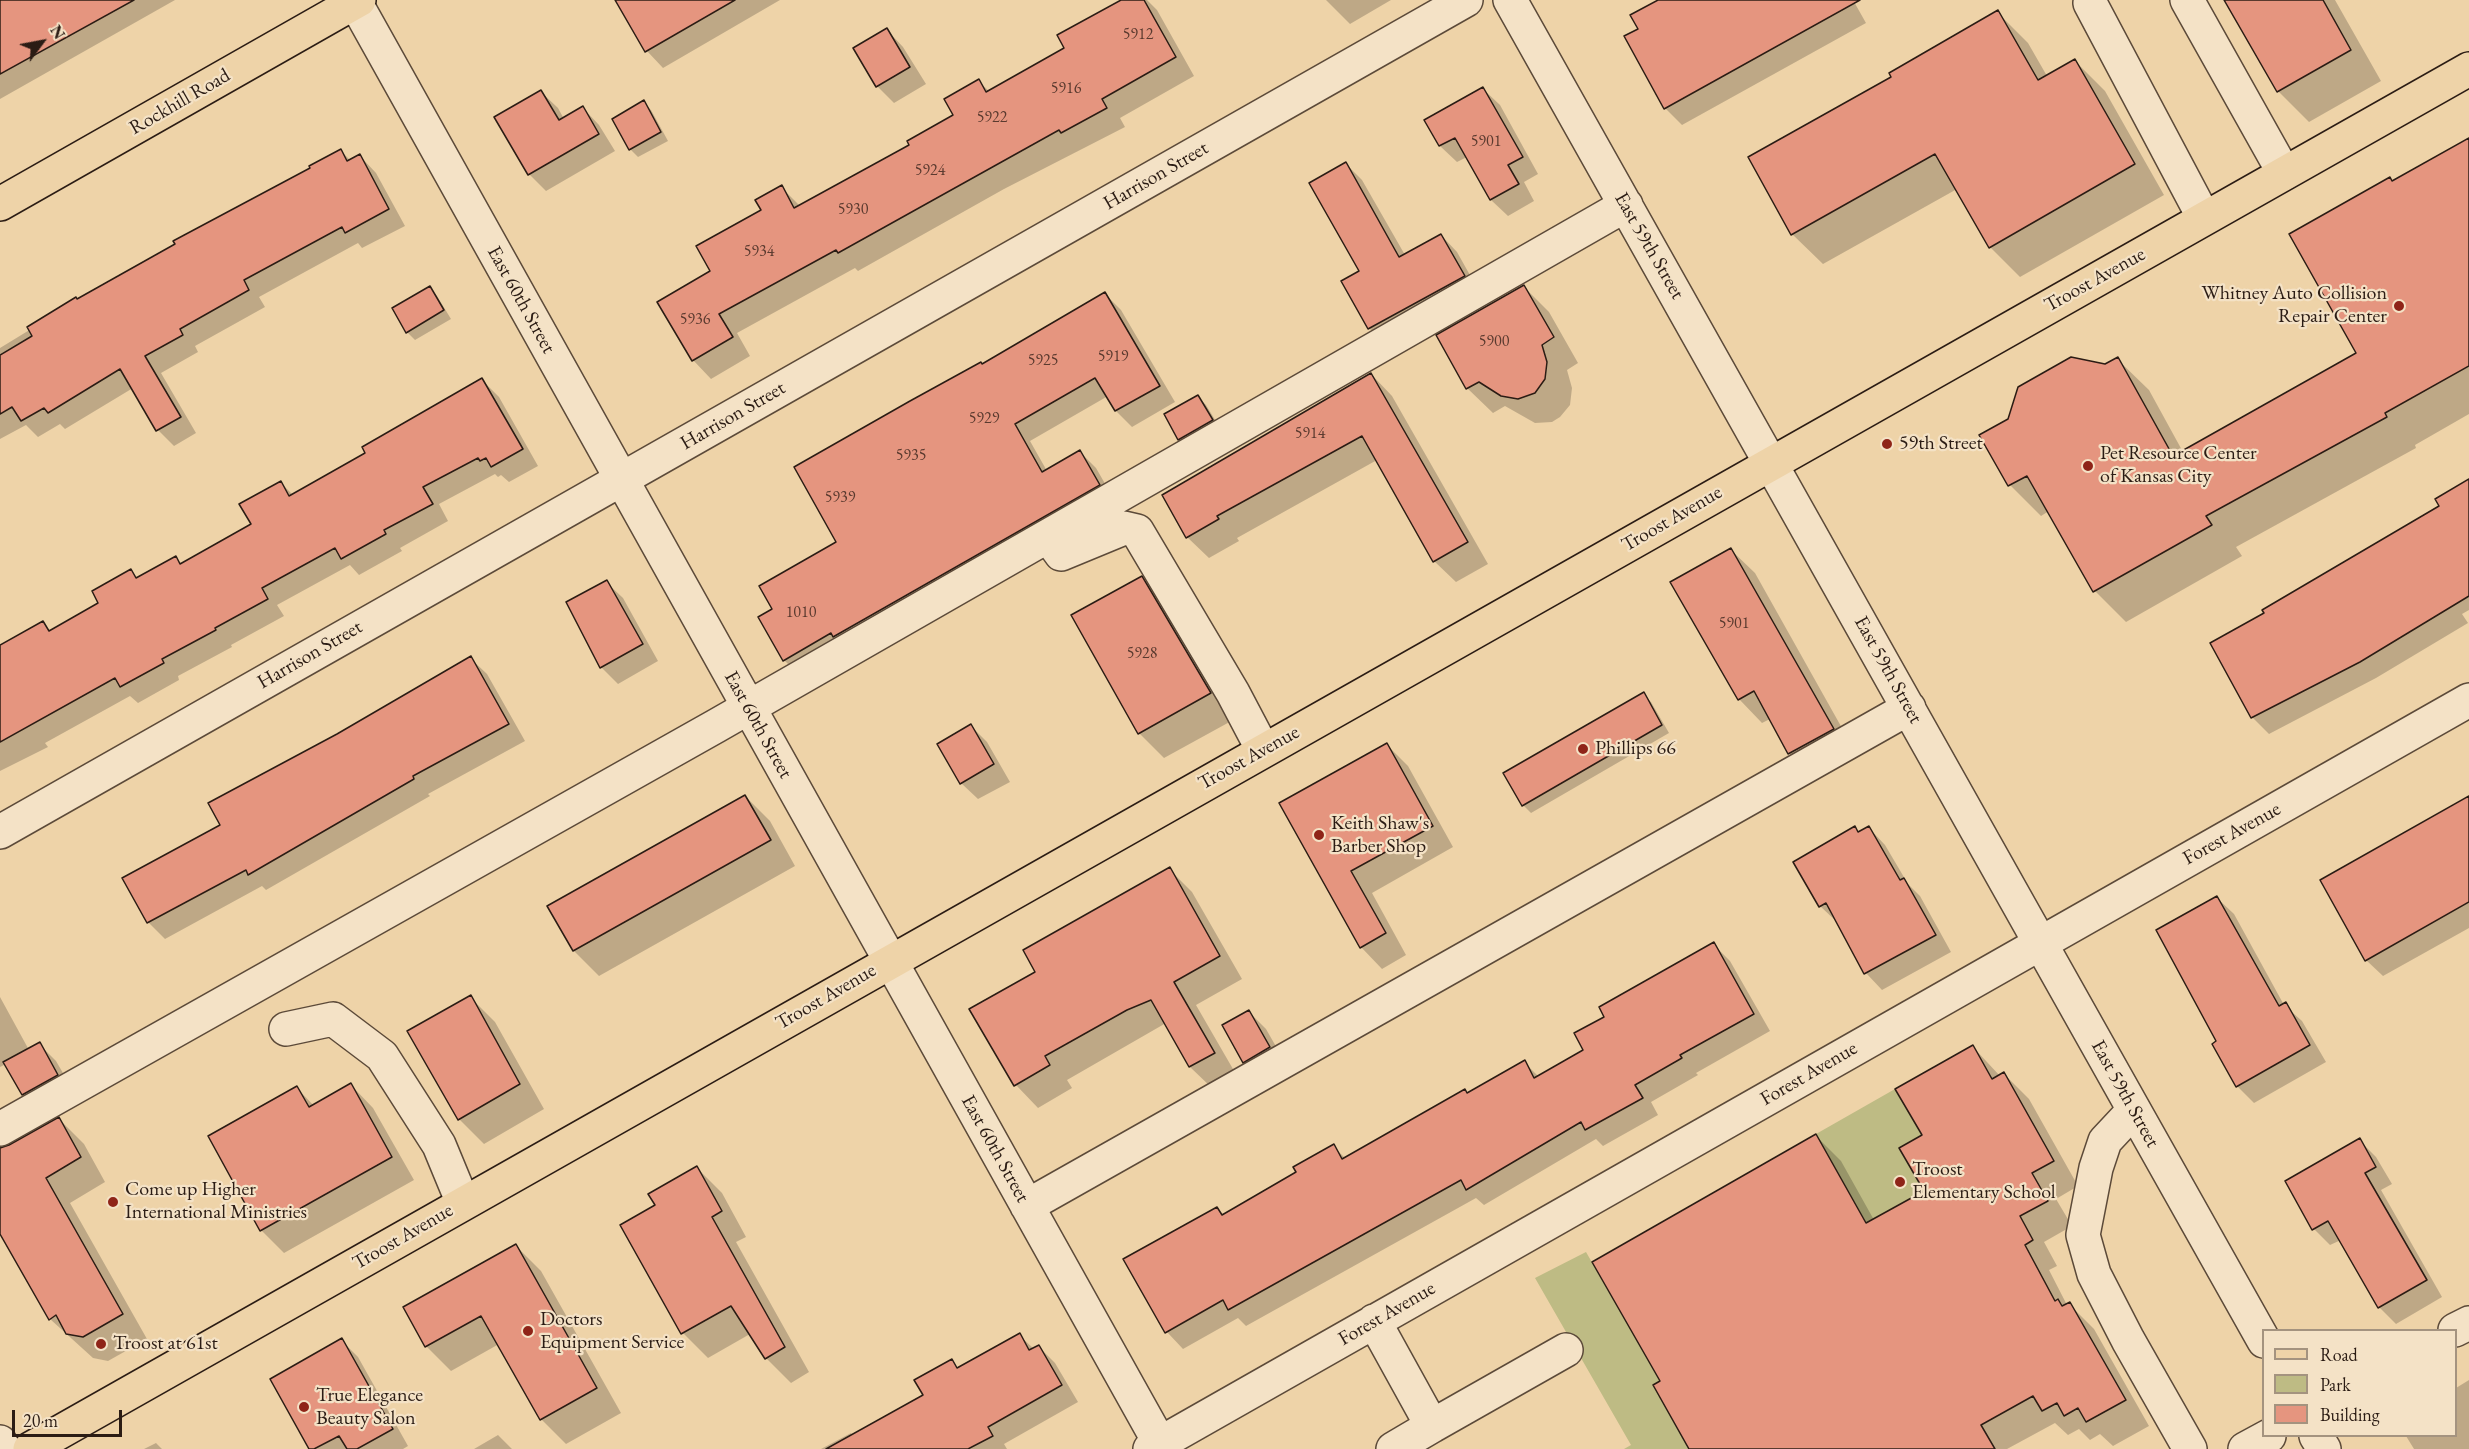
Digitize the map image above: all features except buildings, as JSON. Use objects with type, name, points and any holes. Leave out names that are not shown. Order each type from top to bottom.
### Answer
[{"type":"main road","name":"Rockhill Road","points":[[0,204],[356,1]]},
{"type":"main road","name":"Troost Avenue","points":[[30,1449],[2469,69]]},
{"type":"street","name":"Harrison Street","points":[[0,832],[1466,0]]},
{"type":"street","name":"East 59th Street","points":[[1510,0],[1772,462],[2262,1337]]},
{"type":"street","points":[[2187,0],[2284,173]]},
{"type":"street","name":"East 60th Street","points":[[356,1],[1027,1206],[1158,1447]]},
{"type":"street","points":[[2090,3],[2204,218]]},
{"type":"street","points":[[0,1129],[748,707],[1626,205]]},
{"type":"street","points":[[1048,536],[1061,554],[1124,528],[1137,531],[1233,693],[1263,750]]},
{"type":"street","name":"Forest Avenue","points":[[1158,1447],[1374,1321],[2469,700]]},
{"type":"street","points":[[1027,1206],[1909,708]]},
{"type":"street","points":[[286,1029],[333,1019],[382,1056],[439,1145],[463,1203]]},
{"type":"street","points":[[2134,1110],[2105,1141],[2096,1168],[2083,1235],[2094,1274],[2128,1340],[2190,1449]]},
{"type":"street","points":[[1374,1321],[1432,1426]]},
{"type":"street","points":[[1393,1449],[1566,1350]]},
{"type":"street","points":[[2245,1449],[2267,1437]]},
{"type":"street","points":[[0,1442],[4,1449]]},
{"type":"green space","points":[[1895,1089],[1922,1135],[1900,1148],[1924,1191],[1867,1224],[1816,1134]]},
{"type":"green space","points":[[1586,1252],[1660,1381],[1689,1449],[1624,1449],[1631,1445],[1535,1278]]},
{"type":"place","name":"Whitney Auto Collision Repair Center","points":[[2399,306]]},
{"type":"place","name":"59th Street","points":[[1887,444]]},
{"type":"place","name":"Pet Resource Center of Kansas City","points":[[2088,466]]},
{"type":"place","name":"Phillips 66","points":[[1583,749]]},
{"type":"place","name":"Keith Shaw's Barber Shop","points":[[1319,835]]},
{"type":"place","name":"Troost Elementary School","points":[[1900,1182]]},
{"type":"place","name":"Come up Higher International Ministries","points":[[113,1202]]},
{"type":"place","name":"Doctors Equipment Service","points":[[528,1331]]},
{"type":"place","name":"Troost at 61st","points":[[101,1344]]},
{"type":"place","name":"True Elegance Beauty Salon","points":[[304,1407]]}]
